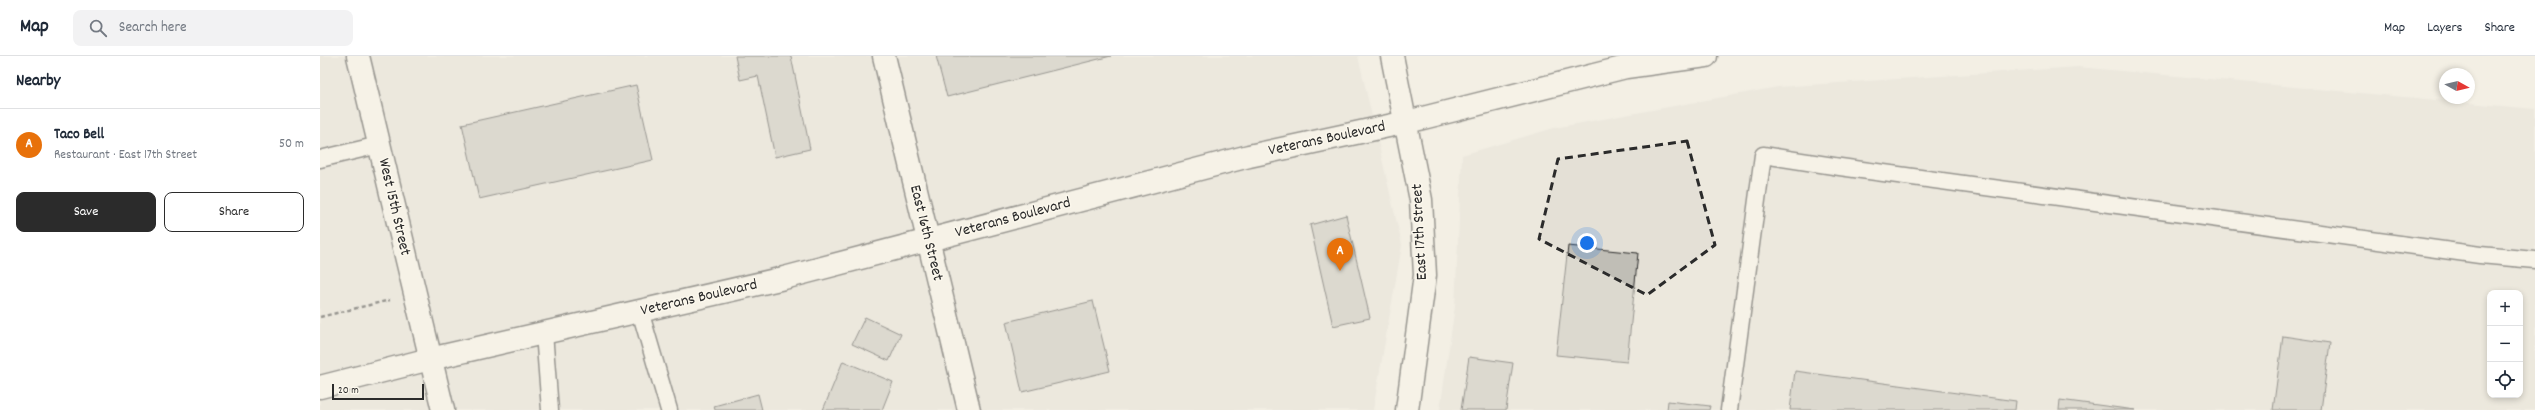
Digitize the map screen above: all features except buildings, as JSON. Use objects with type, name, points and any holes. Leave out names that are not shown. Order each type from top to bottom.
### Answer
[{"type":"main road","name":"West 15th Street","points":[[358,56],[443,410]]},
{"type":"main road","name":"East 16th Street","points":[[884,56],[969,410]]},
{"type":"main road","name":"East 17th Street","points":[[1392,56],[1407,122],[1421,200],[1425,275],[1407,410]]},
{"type":"main road","name":"Veterans Boulevard","points":[[320,387],[430,359],[784,278],[1249,156],[1407,122],[1626,67],[1706,56]]},
{"type":"lane","points":[[320,158],[379,144]]},
{"type":"lane","points":[[1729,410],[1763,155],[1840,167],[2480,255],[2535,260]]},
{"type":"lane","points":[[640,311],[666,405]]},
{"type":"lane","points":[[544,333],[550,410]]},
{"type":"highlighted area","points":[[1687,141],[1715,245],[1647,295],[1539,239],[1558,159]]},
{"type":"shaded area","points":[[320,56],[1358,56],[1402,245],[1373,410],[320,410]]},
{"type":"shaded area","points":[[2078,67],[2439,100],[2439,104],[2475,103],[2535,109],[2535,410],[1440,410],[1455,306],[1462,155],[1554,128],[1778,87]]},
{"type":"place","name":"Taco Bell","points":[[1340,271]]}]
